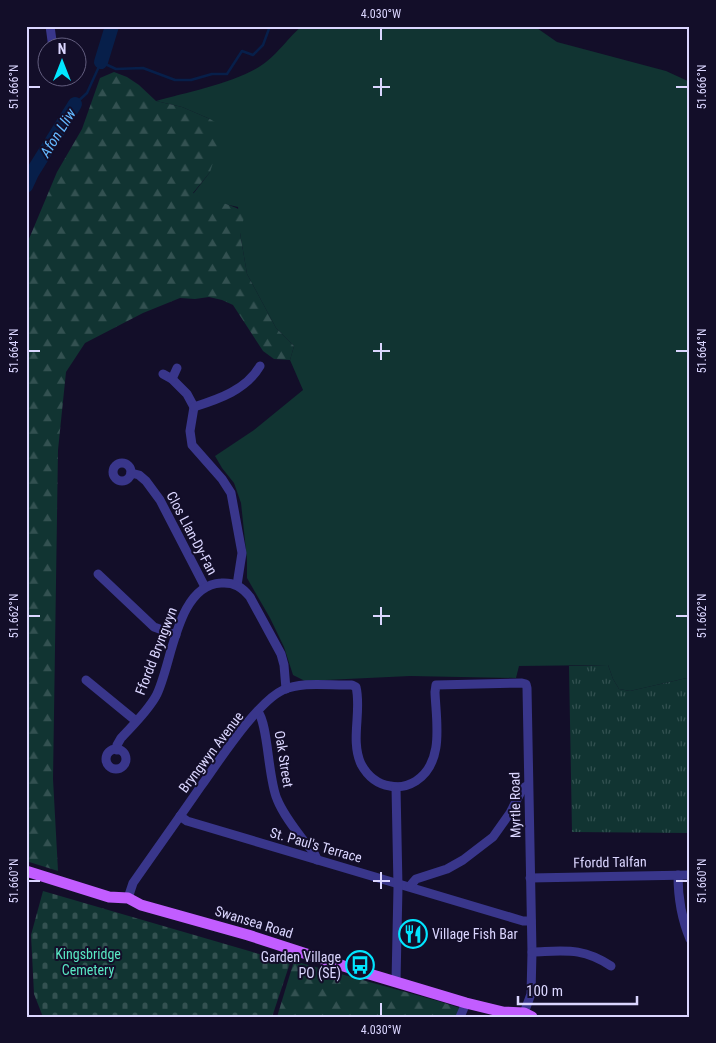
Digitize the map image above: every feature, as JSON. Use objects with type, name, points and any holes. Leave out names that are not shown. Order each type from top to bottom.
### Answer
[{"type":"main road","name":"Swansea Road","points":[[26,871],[109,897],[128,898],[149,908],[248,935],[466,1002],[503,1012],[528,1015]]},
{"type":"street","points":[[194,407],[217,400],[235,391],[258,376],[260,366]]},
{"type":"street","points":[[172,379],[177,368]]},
{"type":"street","points":[[162,374],[172,379],[187,394],[194,407],[190,432],[192,445],[222,479],[231,493],[242,553],[237,585]]},
{"type":"street","name":"Clos Llan-Dy-Fan","points":[[131,473],[139,475],[146,481],[160,500],[206,587]]},
{"type":"street","points":[[98,574],[102,585],[154,627],[176,635]]},
{"type":"street","points":[[206,587],[224,582],[237,585],[246,591],[278,647],[284,664],[286,689]]},
{"type":"street","name":"Ffordd Bryngwyn","points":[[117,750],[119,742],[155,697],[186,608],[206,587]]},
{"type":"street","points":[[86,680],[136,721]]},
{"type":"street","name":"Myrtle Road","points":[[396,787],[418,780],[428,771],[433,761],[437,742],[436,685],[526,684],[532,952],[532,994],[528,1015]]},
{"type":"street","name":"Bryngwyn Avenue","points":[[128,898],[133,883],[235,738],[272,698],[286,689],[302,686],[356,687],[359,759],[368,775],[386,786],[396,787]]},
{"type":"street","name":"Oak Street","points":[[258,712],[264,720],[269,767],[276,798],[288,819],[306,844],[316,854],[317,860]]},
{"type":"street","points":[[410,886],[416,879],[463,860],[493,837],[510,813],[523,788],[528,785]]},
{"type":"street","points":[[396,787],[398,883],[396,981]]},
{"type":"street","name":"St. Paul's Terrace","points":[[180,816],[187,821],[317,860],[523,921],[531,921]]},
{"type":"street","points":[[678,875],[681,909],[690,939]]},
{"type":"street","name":"Ffordd Talfan","points":[[530,878],[690,875]]},
{"type":"street","points":[[532,952],[582,952],[599,958],[611,966]]},
{"type":"street","points":[[460,1017],[466,1002]]},
{"type":"green space","points":[[302,26],[534,26],[557,42],[666,71],[690,82],[690,679],[687,678],[630,691],[619,689],[608,665],[519,666],[516,678],[410,676],[305,681],[293,675],[284,647],[247,578],[241,503],[234,483],[215,456],[254,430],[303,390],[290,360],[294,346],[276,328],[247,274],[238,207],[206,200],[193,194],[210,172],[210,119],[182,107],[156,101],[213,86],[255,69],[271,58]]},
{"type":"green space","points":[[114,72],[127,77],[139,85],[156,101],[182,107],[218,124],[219,144],[210,172],[193,193],[206,199],[227,204],[245,214],[240,233],[247,274],[276,328],[294,346],[290,360],[274,359],[263,351],[233,305],[209,297],[195,299],[180,298],[143,313],[85,343],[66,372],[58,450],[53,779],[58,871],[26,861],[26,246],[57,172],[82,129],[100,78]]},
{"type":"green space","points":[[608,665],[619,689],[630,691],[687,678],[690,679],[690,833],[572,832],[569,666]]},
{"type":"green space","name":"Kingsbridge Cemetery","points":[[43,891],[290,963],[272,1017],[43,1017],[34,994],[31,935]]},
{"type":"green space","points":[[294,961],[460,1008],[457,1017],[277,1017]]},
{"type":"waterway","name":"Afon Lliw","points":[[101,62],[112,26]]},
{"type":"waterway","points":[[75,104],[87,93],[101,62],[116,69],[143,68],[175,80],[191,80],[212,74],[227,74],[242,51],[253,55],[263,45],[270,26]]},
{"type":"waterway","points":[[284,26],[289,26]]},
{"type":"waterway","name":"Afon Lliw","points":[[26,186],[32,173],[75,104]]},
{"type":"place","name":"Village Fish Bar","points":[[413,934]]},
{"type":"place","name":"Garden Village PO (SE)","points":[[360,965]]}]
